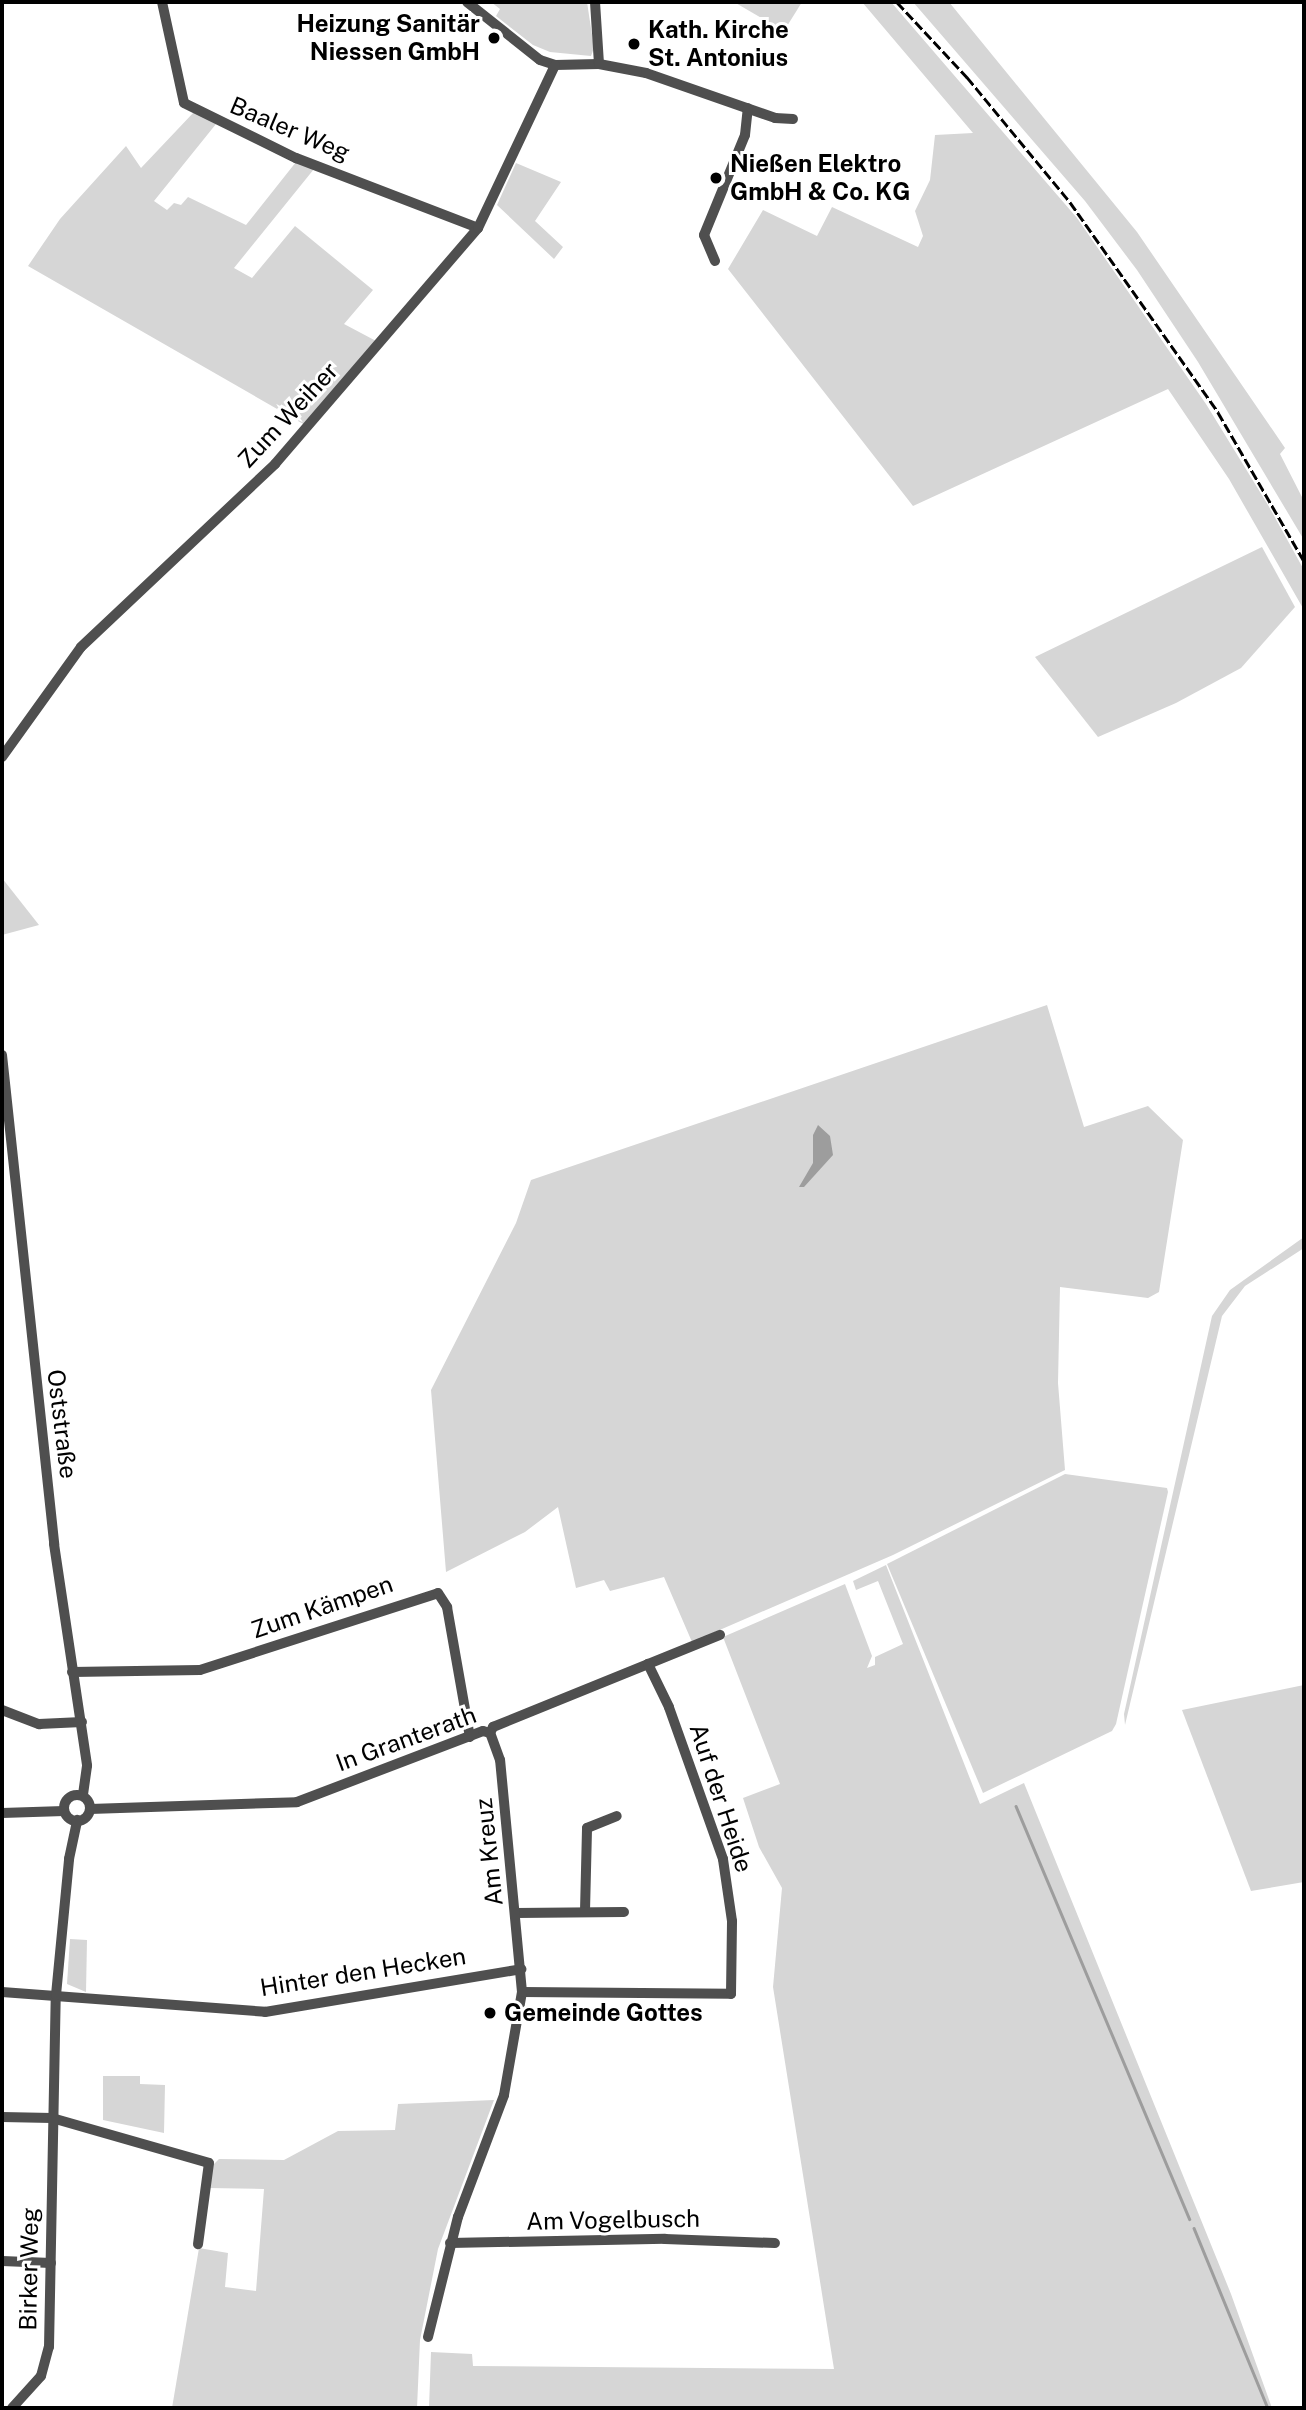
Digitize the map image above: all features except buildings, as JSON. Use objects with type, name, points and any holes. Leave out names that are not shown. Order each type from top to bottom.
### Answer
[{"type":"street","name":"Baaler Weg","points":[[162,2],[184,103],[296,158],[478,228]]},
{"type":"street","points":[[467,2],[513,41],[555,65],[599,64],[646,73],[748,108],[793,119]]},
{"type":"street","points":[[595,2],[599,64]]},
{"type":"street","name":"Zum Weiher","points":[[2,757],[81,647],[275,464],[478,228],[555,65]]},
{"type":"street","points":[[715,261],[704,235],[733,170],[745,135],[748,108]]},
{"type":"street","name":"Oststraße","points":[[2,1055],[32,1356],[72,1672],[87,1766],[83,1796]]},
{"type":"street","name":"Zum Kämpen","points":[[72,1672],[201,1670],[438,1592],[447,1607],[470,1737]]},
{"type":"street","name":"In Granterath","points":[[89,1809],[297,1802],[483,1731],[490,1733],[493,1727],[720,1635]]},
{"type":"street","name":"Auf der Heide","points":[[522,1992],[732,1994],[733,1921],[723,1859],[669,1707],[648,1664]]},
{"type":"street","points":[[2,1710],[39,1724],[82,1722]]},
{"type":"street","name":"Am Kreuz","points":[[490,1733],[500,1760],[521,1969]]},
{"type":"street","points":[[2,1813],[64,1811],[77,1821],[89,1809],[83,1796],[68,1798],[64,1811]]},
{"type":"street","points":[[585,1911],[587,1828],[617,1816]]},
{"type":"street","name":"Birker Weg","points":[[12,2408],[47,2365],[55,1995],[77,1821]]},
{"type":"street","points":[[516,1913],[624,1912]]},
{"type":"street","points":[[428,2337],[450,2243],[504,2095],[522,1992],[521,1969]]},
{"type":"street","name":"Hinter den Hecken","points":[[2,1992],[265,2012],[521,1969]]},
{"type":"street","points":[[2,2117],[52,2118],[209,2163],[198,2244]]},
{"type":"street","name":"Am Vogelbusch","points":[[450,2243],[665,2239],[775,2243]]},
{"type":"street","points":[[2,2262],[51,2263]]},
{"type":"shaded area","points":[[491,2],[587,2],[594,48],[591,56],[550,52],[533,45],[496,16],[500,9]]},
{"type":"shaded area","points":[[734,2],[802,2],[784,31]]},
{"type":"shaded area","points":[[862,2],[891,2],[1077,218],[1206,404],[1268,505],[1304,570],[1304,610],[1229,479],[1168,389],[913,506],[728,269],[763,210],[817,236],[832,207],[918,247],[923,236],[915,211],[930,180],[935,135],[973,133]]},
{"type":"shaded area","points":[[913,2],[949,2],[1137,232],[1285,448],[1280,454],[1304,501],[1304,540],[1198,362],[1137,270],[1085,201]]},
{"type":"shaded area","points":[[194,112],[216,124],[154,201],[167,210],[174,203],[181,205],[188,197],[246,225],[296,162],[314,169],[234,268],[252,278],[295,226],[373,290],[344,324],[378,342],[305,425],[28,266],[60,219],[126,146],[141,168]]},
{"type":"shaded area","points":[[516,163],[561,182],[535,221],[563,247],[554,259],[497,205]]},
{"type":"shaded area","points":[[1262,547],[1295,607],[1241,668],[1176,703],[1098,737],[1035,657]]},
{"type":"shaded area","points":[[2,878],[39,925],[2,935]]},
{"type":"shaded area","points":[[1047,1005],[1084,1127],[1148,1106],[1183,1140],[1159,1292],[1148,1298],[1060,1287],[1058,1383],[1065,1470],[893,1555],[692,1642],[664,1577],[610,1591],[604,1580],[576,1588],[558,1507],[525,1532],[446,1572],[431,1390],[516,1223],[531,1180]]},
{"type":"shaded area","points":[[818,1125],[830,1136],[833,1155],[804,1187],[799,1187],[813,1163],[813,1135]]},
{"type":"shaded area","points":[[1304,1237],[1304,1248],[1245,1286],[1222,1316],[1125,1725],[1124,1714],[1212,1316],[1230,1290]]},
{"type":"shaded area","points":[[1065,1474],[1167,1488],[1168,1492],[1116,1724],[1112,1731],[983,1793],[887,1564]]},
{"type":"shaded area","points":[[886,1565],[980,1804],[1024,1783],[1231,2294],[1272,2408],[429,2408],[431,2352],[472,2354],[473,2366],[834,2369],[773,1987],[782,1888],[759,1847],[743,1798],[780,1784],[723,1637],[845,1584],[872,1656],[867,1668],[875,1665],[875,1657],[903,1644],[878,1581],[856,1590],[853,1581]]},
{"type":"shaded area","points":[[1304,1685],[1304,1882],[1251,1891],[1182,1710]]},
{"type":"shaded area","points":[[70,1939],[87,1940],[86,1992],[67,1984]]},
{"type":"shaded area","points":[[103,2076],[140,2076],[140,2084],[165,2085],[164,2133],[103,2120]]},
{"type":"shaded area","points":[[494,2100],[438,2249],[420,2340],[417,2408],[172,2408],[199,2248],[228,2253],[225,2287],[256,2291],[264,2189],[208,2188],[211,2167],[219,2159],[284,2160],[338,2131],[395,2130],[398,2104]]},
{"type":"waterway","points":[[1016,1806],[1190,2219]]},
{"type":"waterway","points":[[1194,2228],[1268,2408]]},
{"type":"railway","points":[[897,2],[967,77],[1070,202],[1218,412],[1304,561]]},
{"type":"place","name":"Heizung Sanitär Niessen GmbH","points":[[494,38]]},
{"type":"place","name":"Kath. Kirche St. Antonius","points":[[634,44]]},
{"type":"place","name":"Nießen Elektro GmbH & Co. KG","points":[[716,178]]},
{"type":"place","name":"Gemeinde Gottes","points":[[490,2013]]}]
